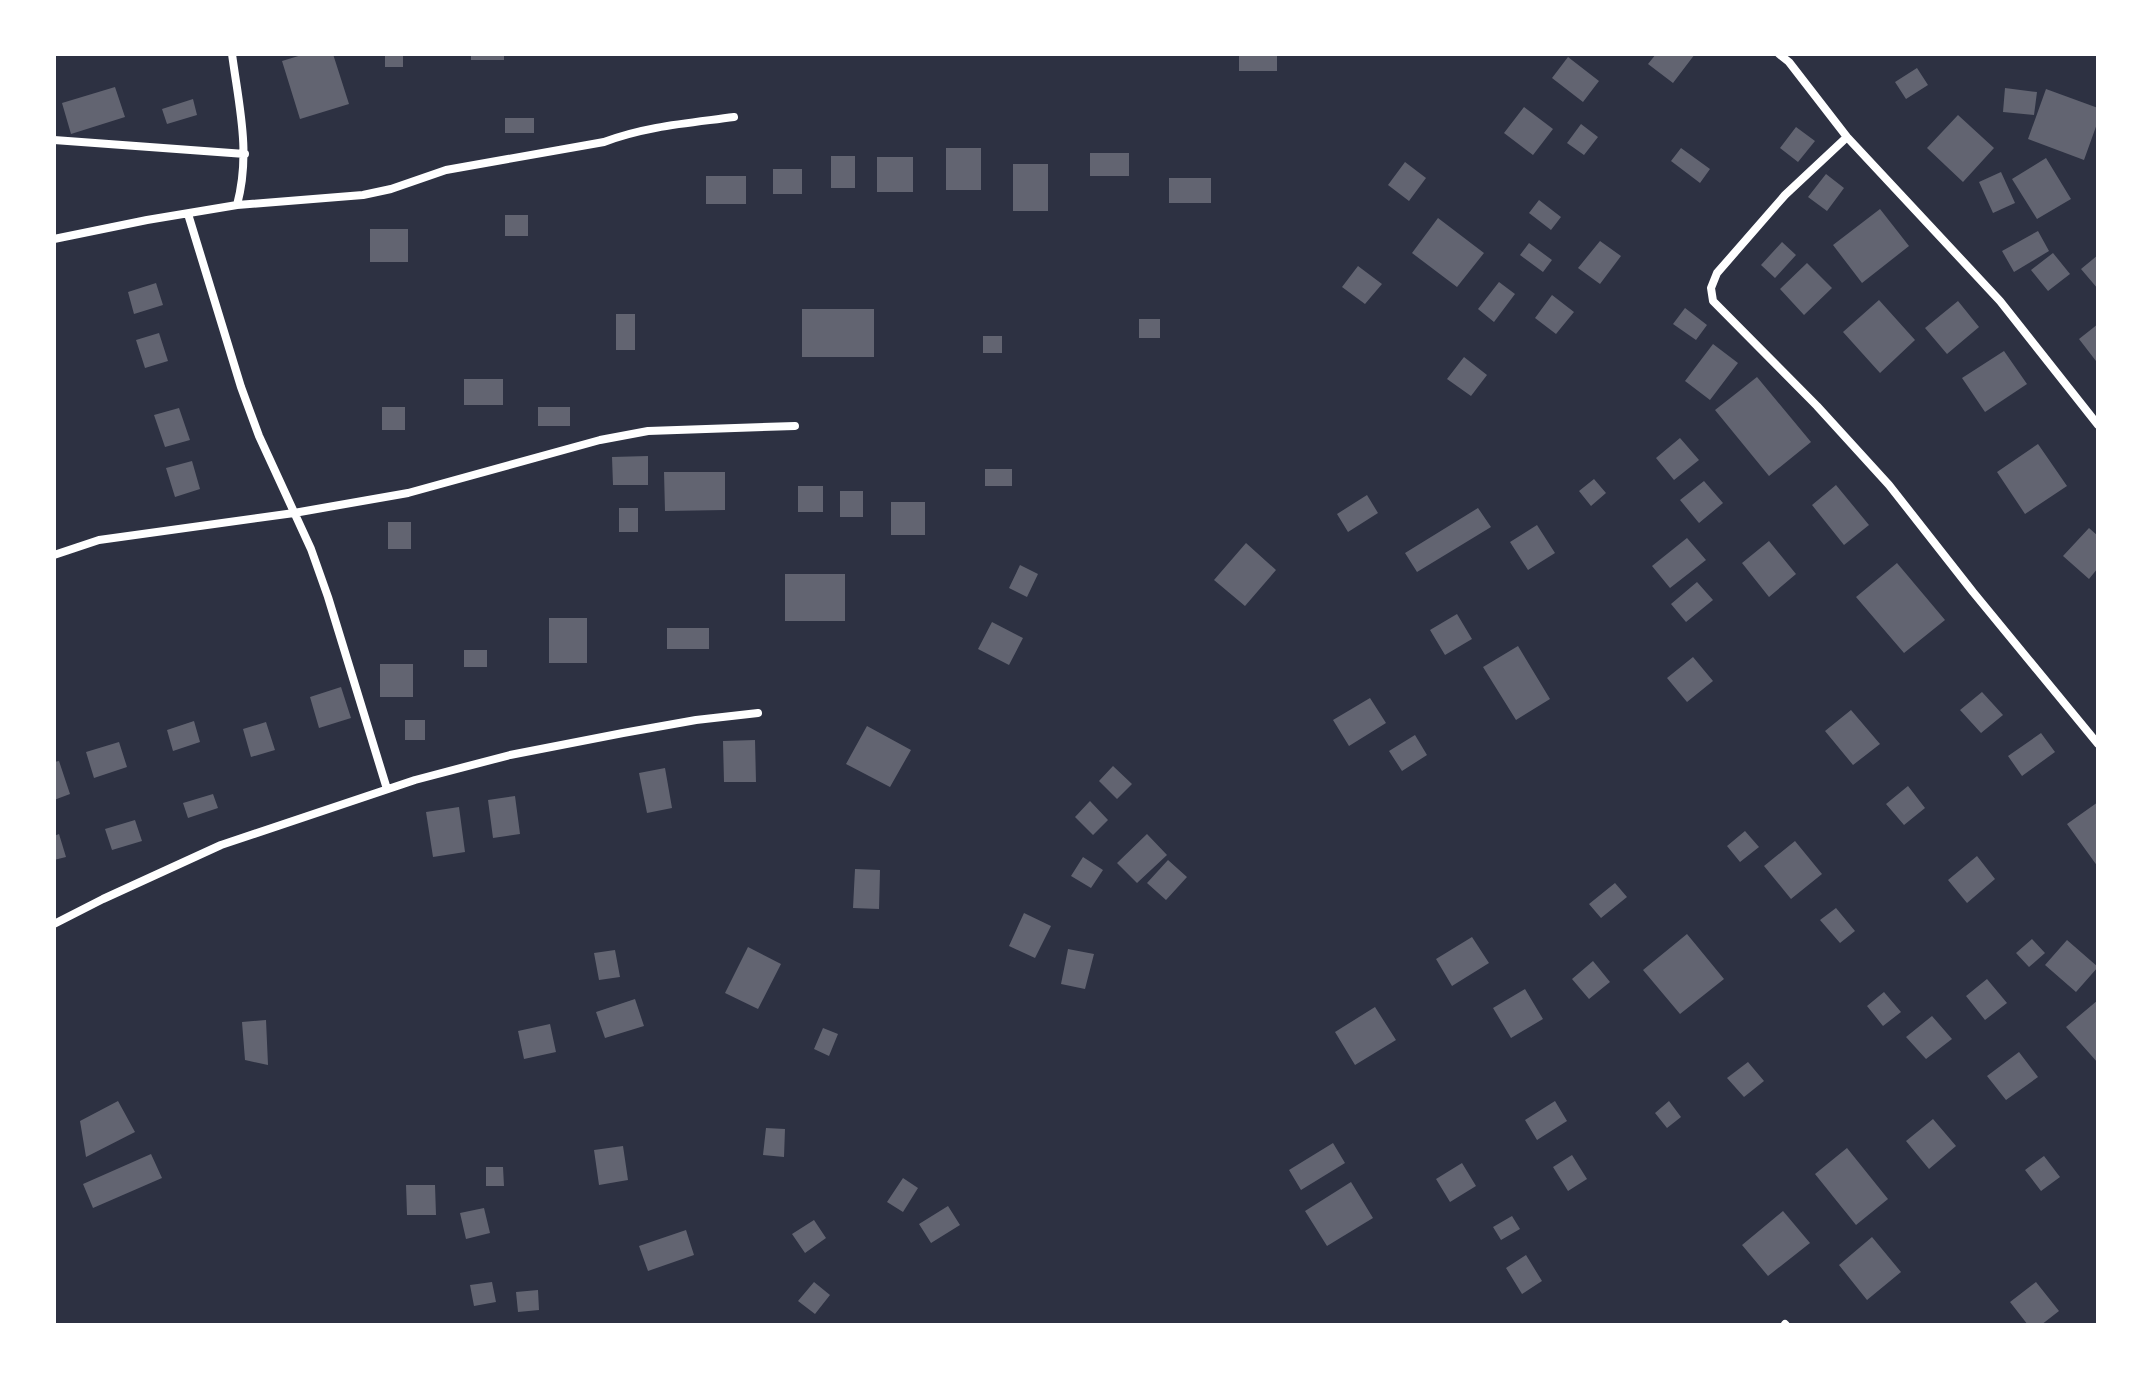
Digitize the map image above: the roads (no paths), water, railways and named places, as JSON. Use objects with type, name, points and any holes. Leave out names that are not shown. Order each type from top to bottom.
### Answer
[{"type":"street","points":[[232,54],[245,154],[243,183],[237,205]]},
{"type":"street","points":[[1779,54],[1789,62],[1847,137],[2000,301],[2098,425]]},
{"type":"street","points":[[54,239],[237,205],[363,195],[446,170],[604,142],[651,128],[734,117]]},
{"type":"street","points":[[1847,137],[1785,195],[1717,273],[1711,288],[1713,301],[1817,406],[1889,485],[2098,744]]},
{"type":"street","points":[[54,140],[245,154]]},
{"type":"street","points":[[188,214],[241,387],[259,436],[311,549],[328,597],[387,789]]},
{"type":"street","points":[[54,555],[99,540],[294,513],[408,493],[600,440],[648,431],[795,426]]},
{"type":"street","points":[[54,924],[221,845],[415,780],[510,755],[667,725],[758,713]]}]
